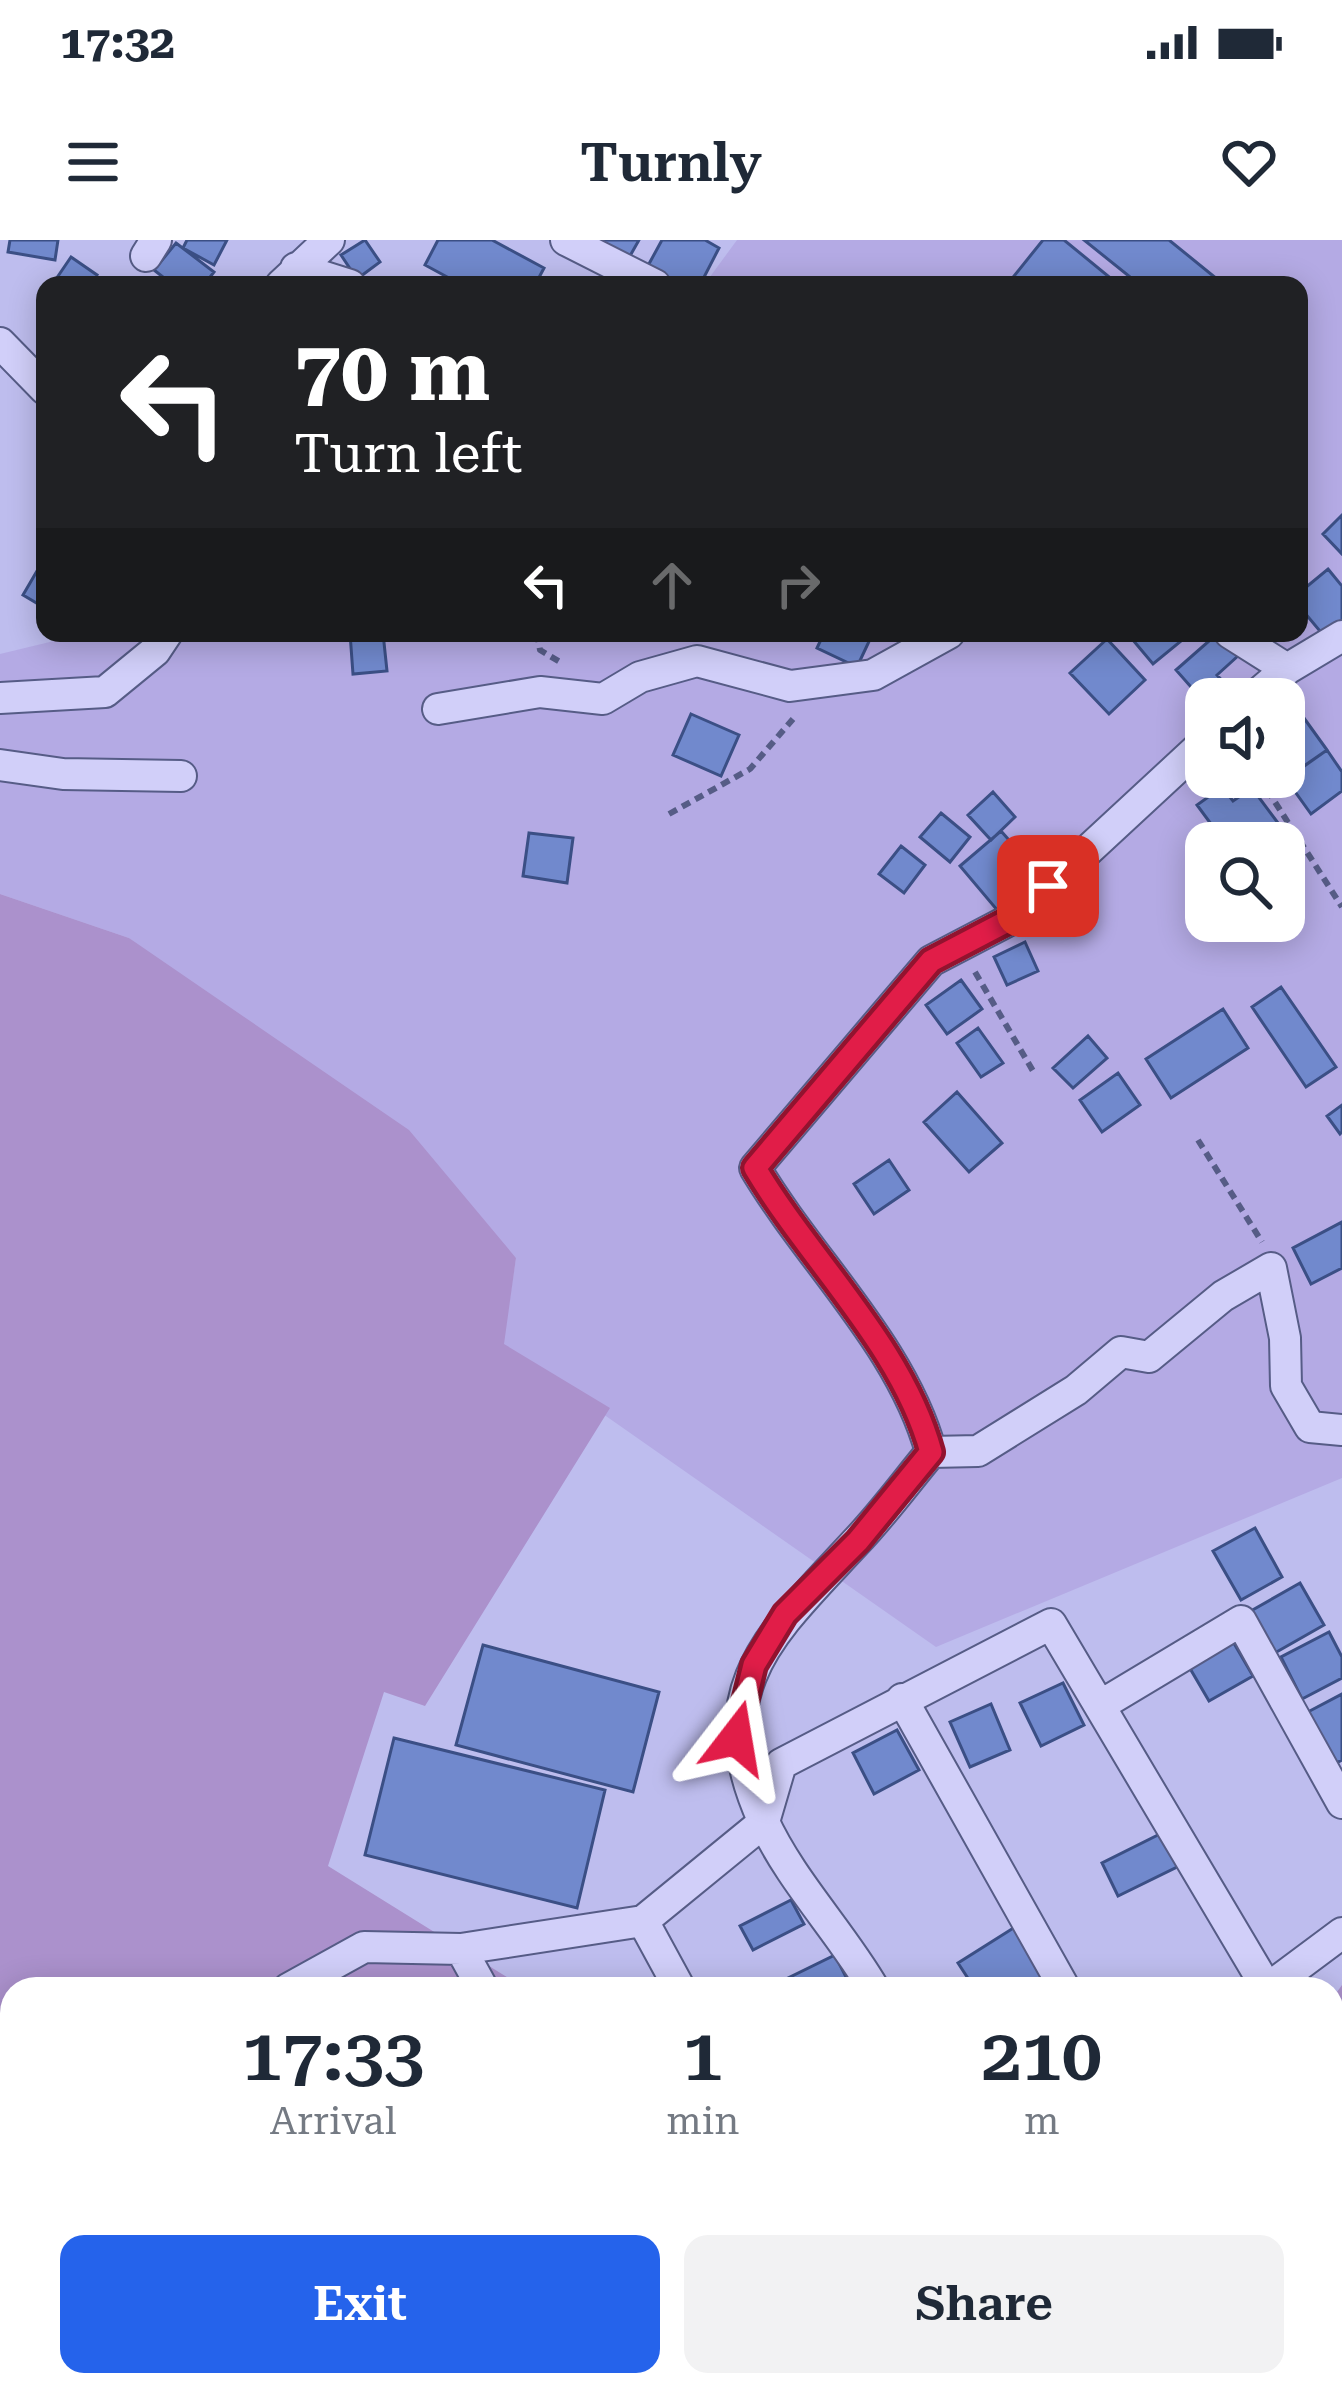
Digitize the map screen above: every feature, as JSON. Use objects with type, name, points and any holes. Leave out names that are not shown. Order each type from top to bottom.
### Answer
[{"type":"street","points":[[290,276],[329,240]]},
{"type":"street","points":[[566,240],[638,276]]},
{"type":"street","points":[[1,340],[36,379]]},
{"type":"street","points":[[1276,678],[1342,636]]},
{"type":"street","points":[[0,698],[105,692],[160,642]]},
{"type":"street","points":[[438,709],[540,692],[603,699],[640,677],[697,661],[790,686],[873,675],[934,642]]},
{"type":"street","points":[[1244,642],[1287,669]]},
{"type":"street","points":[[931,1452],[917,1401],[787,1222],[755,1168],[931,961],[1017,916],[1185,760]]},
{"type":"street","points":[[0,765],[63,774],[181,776]]},
{"type":"street","points":[[866,1977],[764,1822],[736,1738],[754,1665],[785,1614],[858,1541],[931,1452],[979,1450],[1076,1390],[1121,1352],[1149,1358],[1222,1296],[1271,1268],[1285,1338],[1286,1386],[1310,1427],[1342,1430]]},
{"type":"street","points":[[1102,1706],[1241,1621],[1342,1803]]},
{"type":"street","points":[[310,1977],[364,1947],[461,1949],[643,1921],[764,1822],[781,1764],[1051,1624],[1261,1977]]},
{"type":"street","points":[[902,1699],[1057,1977]]},
{"type":"street","points":[[643,1921],[673,1977]]},
{"type":"street","points":[[1282,1977],[1342,1933]]},
{"type":"street","points":[[461,1949],[476,1977]]},
{"type":"path","points":[[669,814],[750,769],[820,682]]},
{"type":"path","points":[[1272,798],[1342,907]]},
{"type":"path","points":[[961,947],[1033,1071]]},
{"type":"path","points":[[1198,1140],[1256,1226],[1271,1268]]},
{"type":"shaded area","points":[[737,240],[1342,240],[1342,1478],[936,1647],[503,1344],[516,1258],[129,938],[0,894],[0,654],[50,642],[1308,642],[1308,276],[711,276]]},
{"type":"shaded area","points":[[0,894],[129,938],[409,1130],[516,1258],[504,1344],[610,1408],[425,1706],[384,1692],[328,1866],[507,1977],[0,1977]]},
{"type":"building","points":[[10,240],[58,240],[55,260],[8,252]]},
{"type":"building","points":[[187,240],[227,240],[214,265],[183,248]]},
{"type":"building","points":[[365,240],[380,262],[355,276],[341,255]]},
{"type":"building","points":[[438,240],[492,240],[544,268],[540,276],[445,276],[425,265]]},
{"type":"building","points":[[584,240],[639,240],[626,263]]},
{"type":"building","points":[[662,240],[705,240],[719,248],[705,276],[644,273]]},
{"type":"building","points":[[1043,240],[1064,240],[1108,276],[1014,276]]},
{"type":"building","points":[[1084,240],[1169,240],[1213,276],[1129,276]]},
{"type":"building","points":[[176,243],[214,272],[211,276],[162,276],[154,270]]},
{"type":"building","points":[[71,257],[97,275],[96,276],[58,276]]},
{"type":"building","points":[[1342,515],[1342,554],[1323,534]]},
{"type":"building","points":[[1328,569],[1342,586],[1342,621],[1324,636],[1308,617],[1308,586]]},
{"type":"building","points":[[36,573],[36,603],[23,595]]},
{"type":"building","points":[[351,642],[384,642],[387,671],[353,674]]},
{"type":"building","points":[[820,642],[869,642],[857,667],[817,648]]},
{"type":"building","points":[[1104,642],[1110,642],[1145,680],[1109,714],[1070,673]]},
{"type":"building","points":[[1135,642],[1180,642],[1153,664]]},
{"type":"building","points":[[1208,642],[1227,642],[1239,655],[1217,675],[1220,678],[1185,680],[1176,670]]},
{"type":"building","points":[[691,714],[739,735],[721,776],[673,755]]},
{"type":"building","points":[[1305,719],[1327,750],[1305,765]]},
{"type":"building","points":[[1327,750],[1342,772],[1342,791],[1311,814],[1300,798],[1305,798],[1305,766]]},
{"type":"building","points":[[993,792],[1015,817],[991,840],[968,815]]},
{"type":"building","points":[[1207,798],[1259,798],[1277,822],[1210,822],[1197,805]]},
{"type":"building","points":[[941,813],[970,837],[950,862],[920,837]]},
{"type":"building","points":[[1001,831],[1045,881],[1003,917],[960,866]]},
{"type":"building","points":[[529,833],[573,838],[567,883],[523,876]]},
{"type":"building","points":[[901,846],[925,865],[904,893],[879,874]]},
{"type":"building","points":[[1025,942],[1038,971],[1007,985],[994,957]]},
{"type":"building","points":[[961,980],[982,1009],[947,1034],[926,1005]]},
{"type":"building","points":[[1281,987],[1336,1067],[1306,1087],[1252,1007]]},
{"type":"building","points":[[1223,1009],[1248,1048],[1171,1098],[1146,1059]]},
{"type":"building","points":[[978,1028],[1003,1063],[981,1077],[957,1043]]},
{"type":"building","points":[[1088,1036],[1107,1058],[1073,1088],[1053,1068]]},
{"type":"building","points":[[1118,1073],[1140,1105],[1102,1132],[1080,1100]]},
{"type":"building","points":[[957,1092],[1002,1143],[969,1172],[924,1122]]},
{"type":"building","points":[[1342,1105],[1342,1132],[1340,1134],[1327,1116]]},
{"type":"building","points":[[889,1160],[909,1190],[874,1214],[854,1184]]},
{"type":"building","points":[[1342,1222],[1342,1268],[1311,1284],[1293,1248]]},
{"type":"building","points":[[1255,1528],[1282,1577],[1241,1600],[1213,1551]]},
{"type":"building","points":[[1300,1583],[1324,1625],[1273,1654],[1249,1612]]},
{"type":"building","points":[[1329,1632],[1342,1657],[1342,1678],[1302,1699],[1281,1657]]},
{"type":"building","points":[[1232,1640],[1253,1676],[1209,1701],[1188,1665]]},
{"type":"building","points":[[483,1645],[659,1692],[633,1792],[456,1745]]},
{"type":"building","points":[[1063,1683],[1084,1725],[1041,1746],[1020,1703]]},
{"type":"building","points":[[1342,1694],[1342,1760],[1332,1765],[1304,1714]]},
{"type":"building","points":[[991,1704],[1010,1750],[970,1767],[950,1722]]},
{"type":"building","points":[[897,1730],[919,1770],[874,1794],[853,1753]]},
{"type":"building","points":[[394,1738],[605,1790],[577,1908],[365,1855]]},
{"type":"building","points":[[1162,1833],[1179,1866],[1118,1896],[1102,1863]]},
{"type":"building","points":[[791,1900],[804,1924],[753,1950],[740,1926]]},
{"type":"building","points":[[1015,1927],[1046,1977],[967,1977],[958,1963]]},
{"type":"building","points":[[835,1955],[846,1977],[790,1977]]},
{"type":"route","points":[[736,1738],[754,1665],[785,1614],[858,1541],[931,1452],[917,1401],[787,1222],[755,1168],[931,961],[1017,916],[1048,886]]}]
